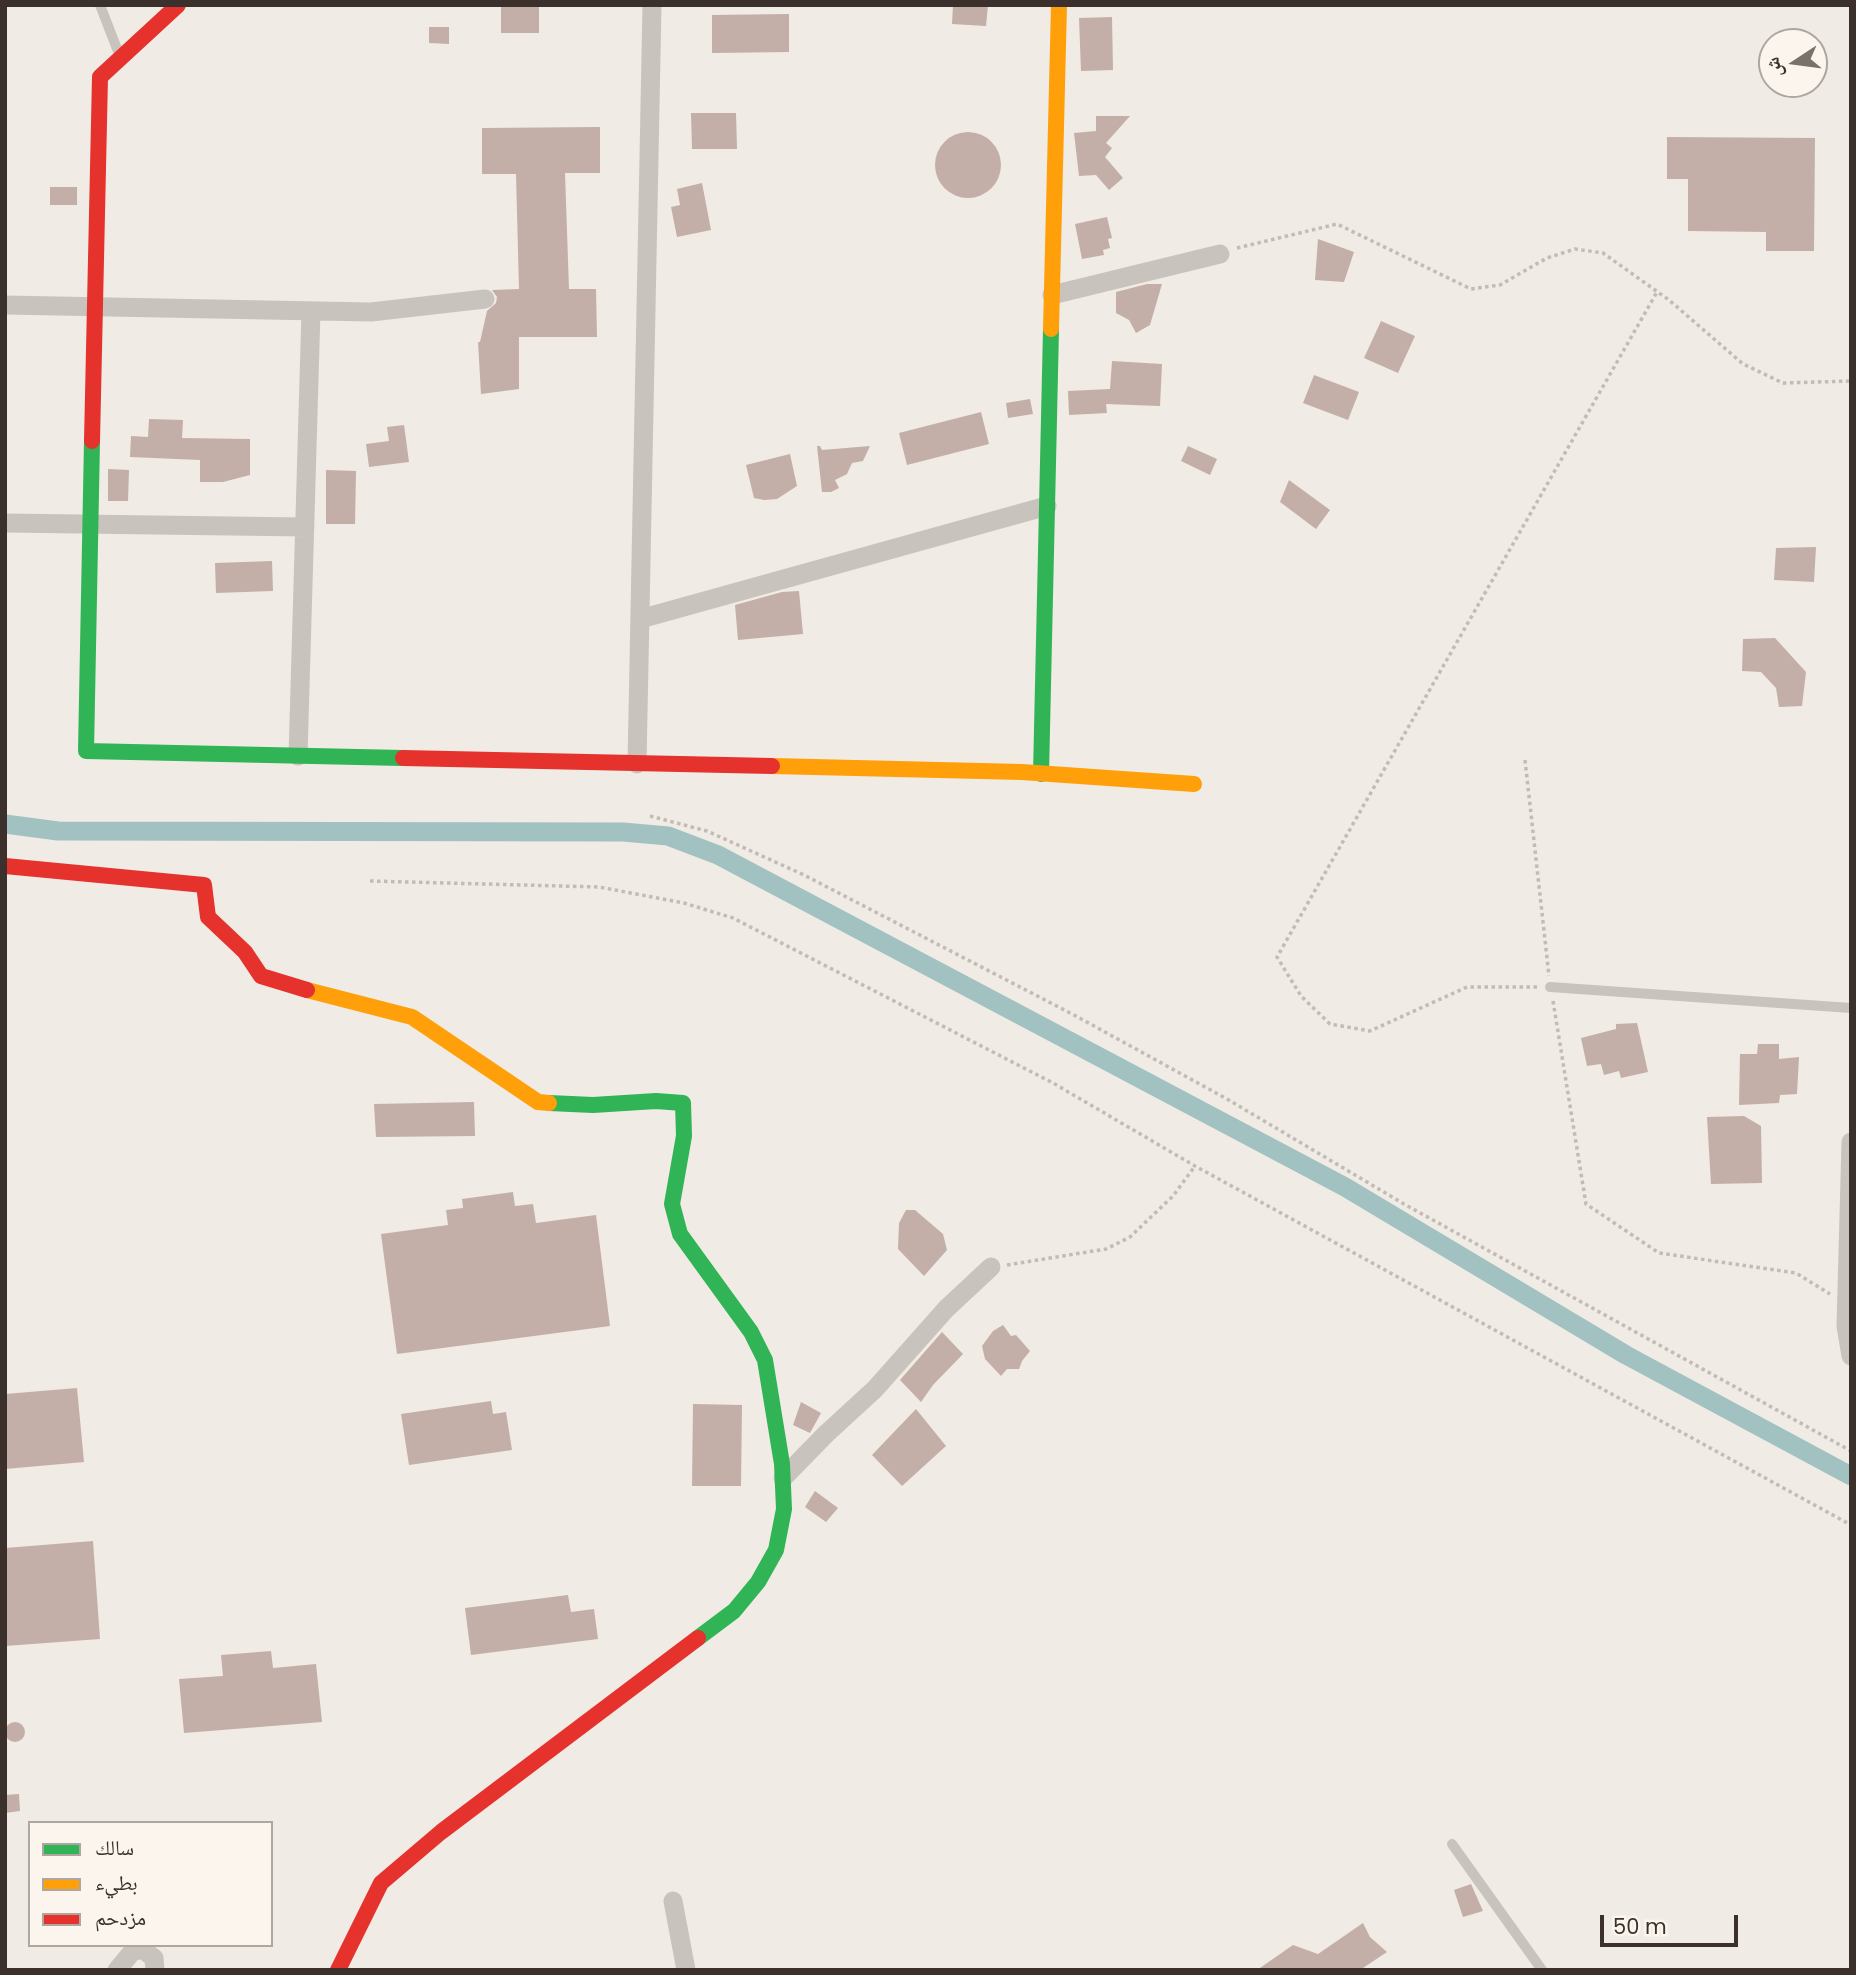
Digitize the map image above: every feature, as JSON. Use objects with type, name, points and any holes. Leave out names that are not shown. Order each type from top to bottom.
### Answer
[{"type":"street","points":[[178,5],[100,77],[86,751],[1041,774],[1194,784]]},
{"type":"street","points":[[637,764],[652,5]]},
{"type":"street","points":[[1041,774],[1059,5]]},
{"type":"street","points":[[1052,295],[1220,254]]},
{"type":"street","points":[[5,305],[372,312],[485,299]]},
{"type":"street","points":[[298,756],[311,311]]},
{"type":"street","points":[[640,619],[1047,506]]},
{"type":"street","points":[[5,523],[305,527]]},
{"type":"street","points":[[5,866],[204,885],[208,917],[245,952],[261,976],[334,998],[412,1017],[538,1102],[593,1105],[656,1101],[683,1103],[684,1136],[671,1204],[680,1234],[751,1332],[765,1360],[783,1478],[784,1509],[776,1550],[758,1582],[734,1611],[441,1832],[381,1883],[338,1970]]},
{"type":"street","points":[[1851,1142],[1846,1305],[1847,1343],[1851,1356]]},
{"type":"street","points":[[783,1478],[825,1434],[875,1389],[946,1309],[991,1267]]},
{"type":"street","points":[[673,1901],[686,1970]]},
{"type":"street","points":[[117,1970],[132,1952],[142,1950],[154,1958],[155,1970]]},
{"type":"lane","points":[[100,5],[121,58]]},
{"type":"lane","points":[[1550,988],[1851,1008]]},
{"type":"lane","points":[[1452,1844],[1542,1970]]},
{"type":"path","points":[[1220,254],[1246,245],[1337,224],[1471,289],[1500,285],[1547,258],[1575,248],[1603,253],[1657,292],[1743,364],[1783,383],[1851,381]]},
{"type":"path","points":[[1550,988],[1467,987],[1370,1031],[1330,1024],[1301,996],[1277,957],[1657,292]]},
{"type":"path","points":[[1525,760],[1550,988],[1586,1204],[1659,1252],[1796,1273],[1846,1305]]},
{"type":"path","points":[[650,816],[707,831],[804,874],[1074,1015],[1227,1099],[1404,1204],[1851,1451]]},
{"type":"path","points":[[370,881],[599,887],[684,903],[733,918],[1053,1083],[1195,1166],[1851,1525]]},
{"type":"path","points":[[991,1267],[1106,1249],[1130,1237],[1173,1196],[1195,1166]]},
{"type":"building","points":[[501,5],[539,5],[539,33],[501,33]]},
{"type":"building","points":[[953,5],[988,5],[986,26],[952,24]]},
{"type":"building","points":[[789,14],[789,52],[712,53],[712,15]]},
{"type":"building","points":[[1112,17],[1113,70],[1081,71],[1079,18]]},
{"type":"building","points":[[429,27],[449,27],[449,44],[429,43]]},
{"type":"building","points":[[691,113],[736,113],[737,149],[692,149]]},
{"type":"building","points":[[1096,116],[1130,116],[1106,143],[1112,148],[1105,157],[1123,178],[1109,190],[1096,175],[1079,176],[1074,133],[1096,131]]},
{"type":"building","points":[[600,127],[600,173],[565,173],[569,289],[596,289],[597,337],[519,337],[519,389],[481,394],[478,342],[487,311],[496,303],[497,297],[492,290],[519,289],[516,174],[482,174],[482,128]]},
{"type":"building","points":[[962,132],[974,132],[986,137],[996,147],[1001,165],[999,178],[986,193],[974,198],[962,198],[950,193],[940,183],[935,171],[935,159],[940,147],[950,137]]},
{"type":"building","points":[[1667,137],[1815,138],[1814,251],[1766,251],[1766,232],[1688,231],[1688,179],[1667,179]]},
{"type":"building","points":[[702,183],[711,230],[677,237],[671,207],[680,205],[677,189]]},
{"type":"building","points":[[50,187],[77,187],[77,205],[50,205]]},
{"type":"building","points":[[1107,217],[1112,238],[1108,239],[1110,248],[1103,250],[1104,255],[1082,259],[1075,224]]},
{"type":"building","points":[[1318,239],[1354,252],[1344,282],[1315,280]]},
{"type":"building","points":[[1147,284],[1162,284],[1150,325],[1136,333],[1129,320],[1116,313],[1116,292]]},
{"type":"building","points":[[1381,321],[1415,336],[1398,373],[1364,358]]},
{"type":"building","points":[[1112,361],[1162,364],[1160,406],[1106,404],[1107,413],[1069,415],[1068,391],[1110,389]]},
{"type":"building","points":[[1314,375],[1359,392],[1348,420],[1303,403]]},
{"type":"building","points":[[1030,399],[1033,414],[1008,418],[1006,403]]},
{"type":"building","points":[[981,412],[989,444],[907,465],[899,433]]},
{"type":"building","points":[[149,419],[183,420],[182,438],[250,439],[250,475],[223,482],[200,482],[200,460],[130,457],[131,436],[148,437]]},
{"type":"building","points":[[404,425],[409,462],[369,467],[366,444],[389,441],[387,427]]},
{"type":"building","points":[[817,446],[822,450],[870,446],[863,461],[852,463],[847,474],[835,480],[839,488],[822,492]]},
{"type":"building","points":[[1188,446],[1217,459],[1210,475],[1181,461]]},
{"type":"building","points":[[790,454],[797,486],[777,499],[754,498],[746,465]]},
{"type":"building","points":[[108,469],[129,470],[128,501],[108,501]]},
{"type":"building","points":[[326,470],[356,471],[355,524],[326,524]]},
{"type":"building","points":[[1289,480],[1330,510],[1316,529],[1280,502]]},
{"type":"building","points":[[1816,547],[1814,582],[1774,580],[1776,548]]},
{"type":"building","points":[[272,561],[273,591],[216,593],[215,563]]},
{"type":"building","points":[[799,591],[803,634],[738,640],[735,605],[782,592]]},
{"type":"building","points":[[1775,638],[1806,672],[1802,706],[1779,707],[1776,688],[1761,672],[1742,671],[1743,639]]},
{"type":"building","points":[[1637,1023],[1648,1072],[1621,1078],[1619,1071],[1604,1075],[1601,1064],[1587,1066],[1581,1038],[1616,1029],[1616,1024]]},
{"type":"building","points":[[1758,1044],[1779,1044],[1779,1059],[1799,1057],[1797,1094],[1780,1095],[1779,1103],[1739,1105],[1740,1054],[1757,1054]]},
{"type":"building","points":[[474,1102],[475,1136],[376,1137],[374,1104]]},
{"type":"building","points":[[1744,1116],[1761,1126],[1762,1183],[1711,1184],[1707,1117]]},
{"type":"building","points":[[513,1192],[515,1206],[533,1204],[536,1223],[596,1215],[610,1326],[397,1354],[381,1234],[448,1225],[446,1210],[463,1208],[462,1199]]},
{"type":"building","points":[[906,1210],[915,1210],[943,1234],[947,1250],[924,1276],[898,1249],[899,1223]]},
{"type":"building","points":[[1003,1325],[1011,1336],[1016,1335],[1030,1351],[1019,1369],[1007,1369],[1001,1376],[985,1359],[982,1346],[993,1331]]},
{"type":"building","points":[[942,1332],[963,1354],[933,1385],[921,1402],[900,1380]]},
{"type":"building","points":[[77,1388],[84,1462],[5,1469],[5,1394]]},
{"type":"building","points":[[491,1401],[493,1414],[506,1412],[512,1450],[409,1465],[401,1414]]},
{"type":"building","points":[[801,1402],[821,1413],[810,1433],[793,1425]]},
{"type":"building","points":[[693,1404],[742,1405],[741,1486],[692,1486]]},
{"type":"building","points":[[916,1409],[946,1446],[902,1486],[872,1455]]},
{"type":"building","points":[[815,1491],[838,1508],[826,1522],[805,1507]]},
{"type":"building","points":[[93,1541],[100,1639],[5,1646],[5,1548]]},
{"type":"building","points":[[568,1595],[571,1612],[594,1609],[598,1639],[471,1655],[465,1608]]},
{"type":"building","points":[[271,1651],[273,1668],[316,1664],[322,1722],[184,1733],[179,1679],[223,1676],[221,1655]]},
{"type":"building","points":[[15,1722],[22,1725],[25,1732],[22,1739],[15,1742],[8,1739],[5,1732],[8,1725]]},
{"type":"building","points":[[19,1794],[20,1811],[5,1813],[5,1795]]},
{"type":"building","points":[[1471,1884],[1483,1911],[1463,1917],[1454,1890]]},
{"type":"building","points":[[1363,1923],[1370,1937],[1387,1952],[1360,1970],[1257,1970],[1293,1945],[1318,1954]]},
{"type":"waterway","points":[[5,824],[58,831],[623,832],[668,836],[718,855],[1345,1187],[1626,1355],[1851,1476]]},
{"type":"traffic: fast","points":[[1041,774],[1051,329]]},
{"type":"traffic: fast","points":[[92,441],[86,751],[403,758]]},
{"type":"traffic: fast","points":[[549,1103],[683,1103],[684,1136],[672,1204],[680,1234],[751,1332],[765,1360],[782,1464],[784,1509],[776,1550],[758,1582],[734,1611],[698,1638]]},
{"type":"traffic: slow","points":[[1051,329],[1059,5]]},
{"type":"traffic: slow","points":[[772,766],[1022,772],[1194,784]]},
{"type":"traffic: slow","points":[[307,990],[412,1017],[538,1102],[549,1103]]},
{"type":"traffic: jam","points":[[92,441],[100,77],[178,5]]},
{"type":"traffic: jam","points":[[403,758],[772,766]]},
{"type":"traffic: jam","points":[[5,866],[204,885],[208,917],[245,952],[261,976],[307,990]]},
{"type":"traffic: jam","points":[[338,1970],[381,1883],[441,1832],[698,1638]]}]
